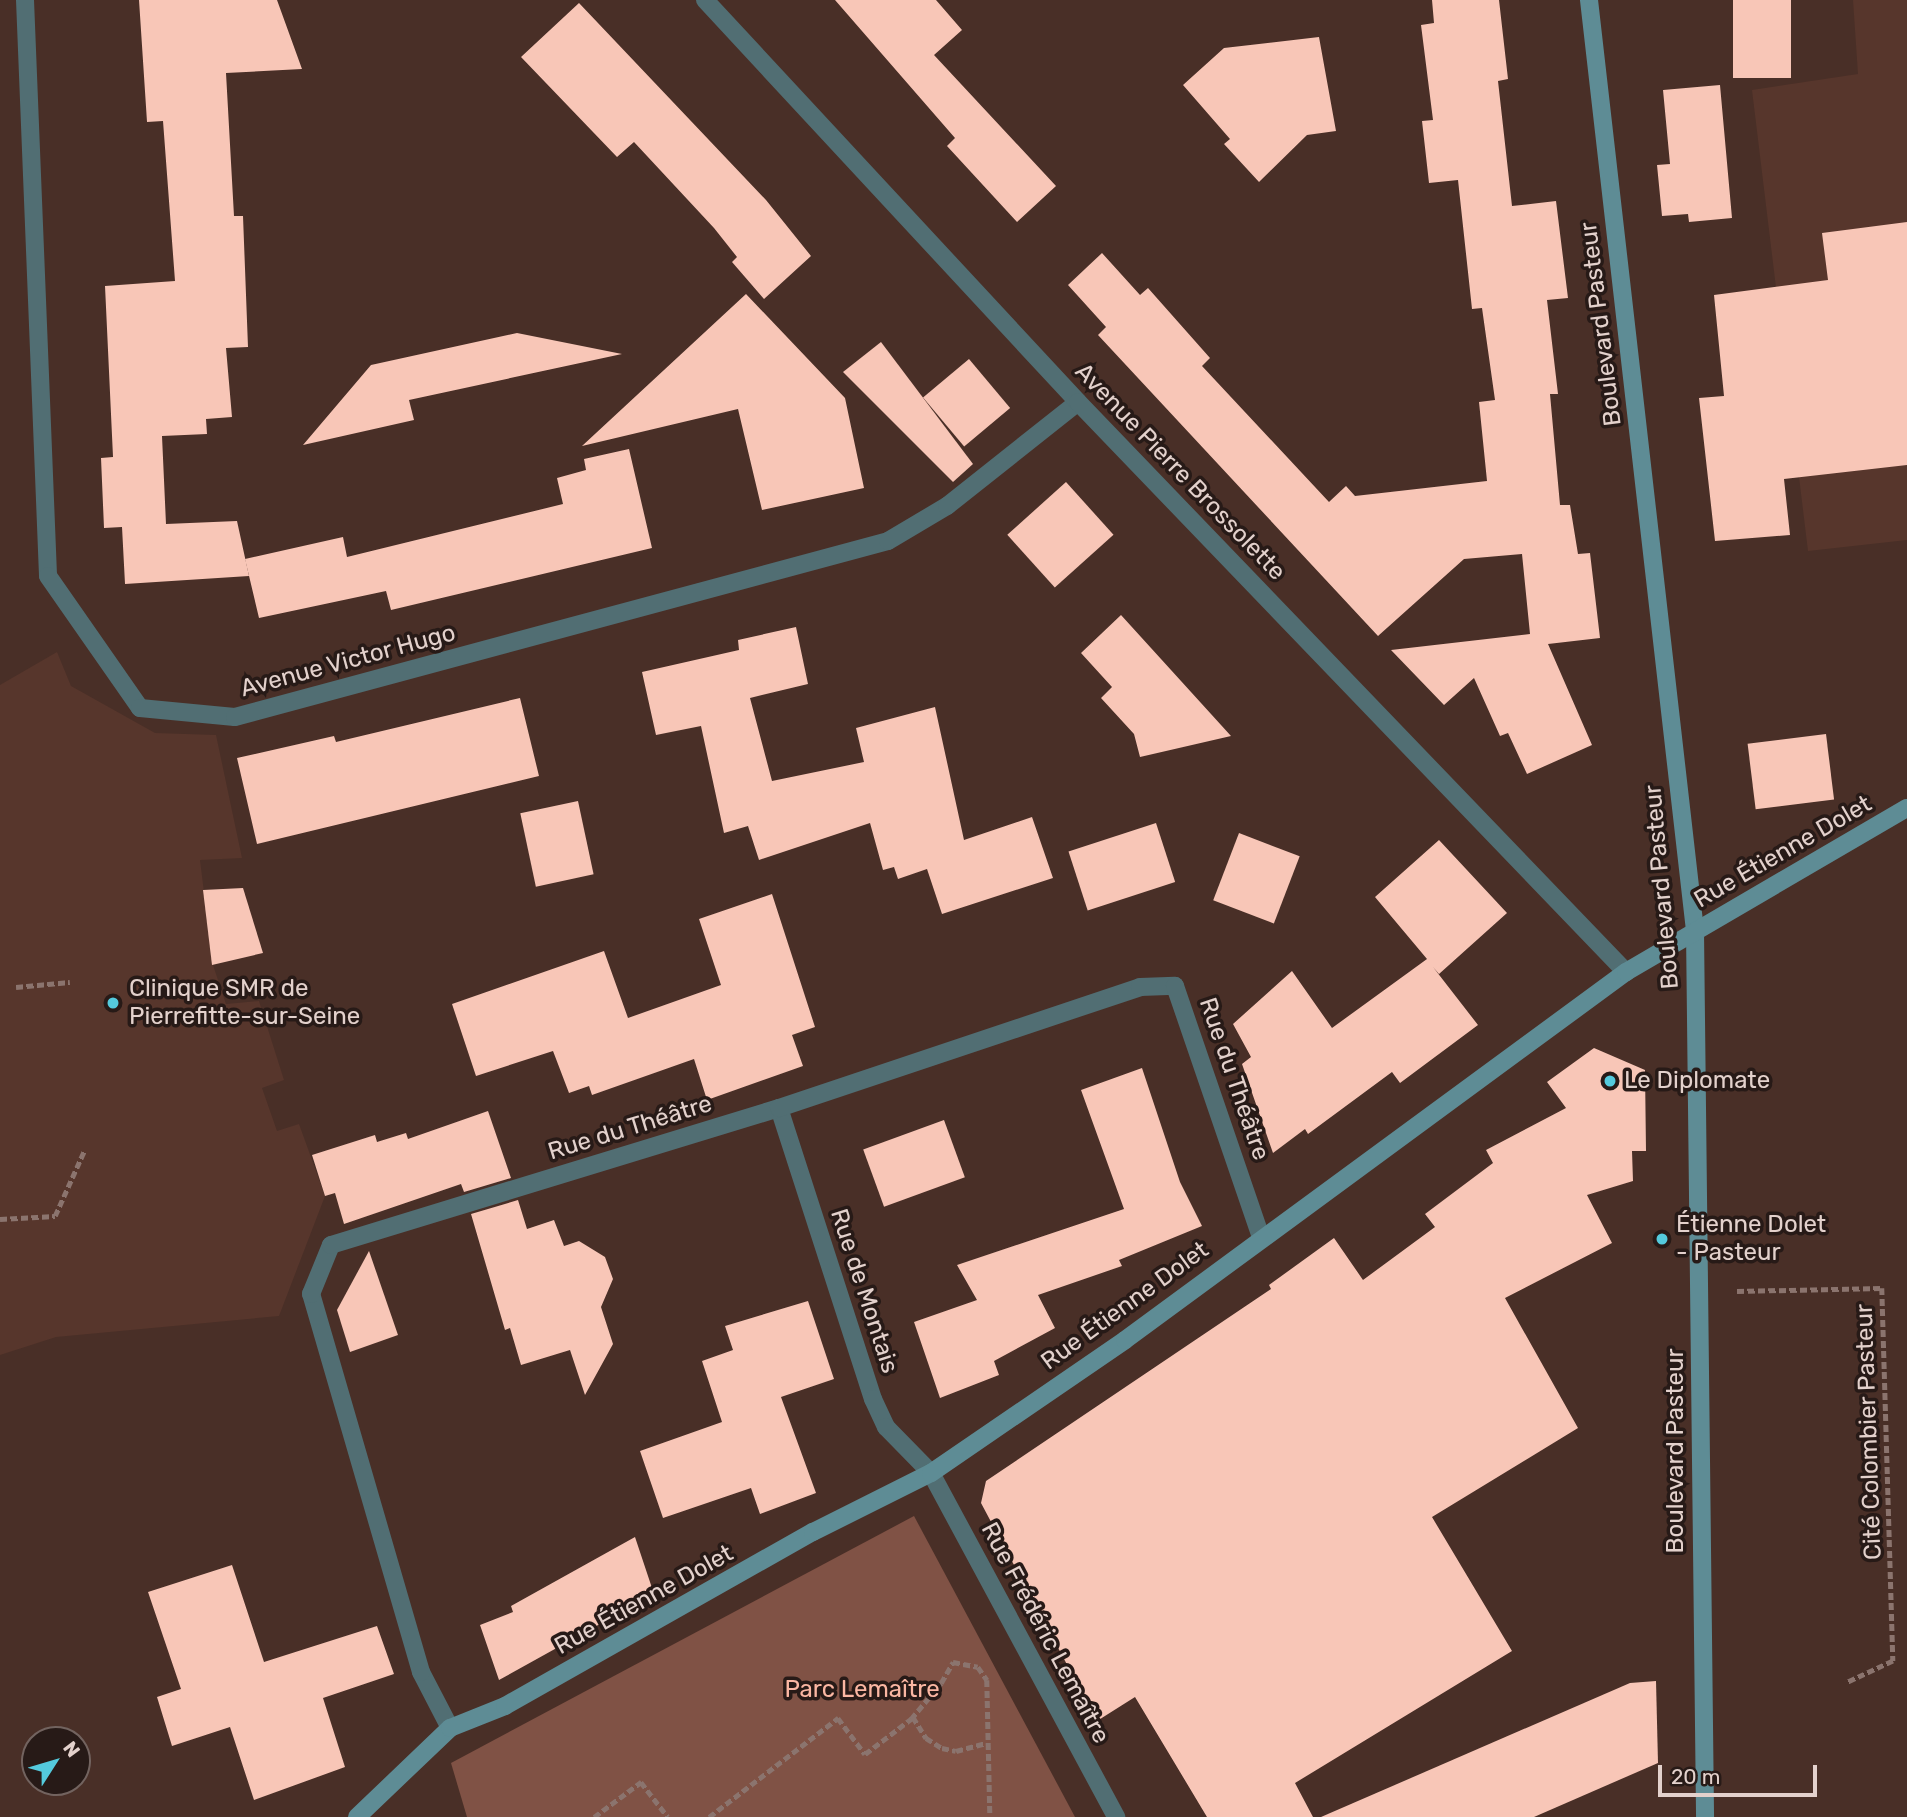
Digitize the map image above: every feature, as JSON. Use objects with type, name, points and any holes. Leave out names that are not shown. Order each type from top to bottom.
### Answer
[{"type":"street","name":"Avenue Victor Hugo","points":[[25,0],[47,576],[140,708],[236,717],[888,541],[947,506],[1078,402]]},
{"type":"street","name":"Avenue Pierre Brossolette","points":[[705,0],[1078,402],[1626,972]]},
{"type":"street","name":"Boulevard Pasteur","points":[[1588,0],[1695,932],[1701,1292],[1699,1563],[1705,1817]]},
{"type":"street","name":"Rue Étienne Dolet","points":[[357,1817],[450,1728],[505,1706],[813,1532],[931,1473],[1125,1340],[1261,1237],[1626,972],[1907,808]]},
{"type":"street","name":"Rue du Théâtre","points":[[450,1728],[421,1672],[311,1294],[331,1245],[779,1108],[1140,987],[1175,986],[1261,1237]]},
{"type":"street","name":"Rue de Montais","points":[[779,1108],[873,1399],[886,1427],[931,1473]]},
{"type":"street","name":"Rue Frédéric Lemaître","points":[[931,1473],[1116,1817]]},
{"type":"path","points":[[16,987],[71,982]]},
{"type":"path","points":[[0,1219],[55,1216],[85,1149]]},
{"type":"path","name":"Cité Colombier Pasteur","points":[[1701,1292],[1882,1288],[1893,1661],[1846,1683]]},
{"type":"path","points":[[709,1817],[838,1718],[865,1754],[913,1717],[936,1690],[953,1662],[978,1667],[987,1681],[986,1743],[990,1817]]},
{"type":"path","points":[[913,1717],[926,1738],[942,1748],[957,1751],[986,1743]]},
{"type":"path","points":[[594,1817],[641,1782],[668,1817]]},
{"type":"shaded area","points":[[1853,0],[1907,0],[1907,540],[1808,551],[1752,90],[1858,74]]},
{"type":"shaded area","name":"Clinique SMR de Pierrefitte-sur-Seine","points":[[57,652],[71,686],[155,733],[216,735],[242,858],[200,860],[213,965],[226,1004],[259,1001],[284,1080],[262,1088],[277,1131],[299,1124],[325,1196],[279,1316],[56,1337],[0,1355],[0,685]]},
{"type":"green space","name":"Parc Lemaître","points":[[914,1516],[1075,1817],[467,1817],[451,1763]]},
{"type":"building","points":[[139,0],[277,0],[302,69],[226,73],[234,216],[243,216],[248,347],[226,348],[232,417],[206,419],[207,434],[162,436],[166,524],[237,521],[249,576],[125,584],[122,527],[104,528],[101,458],[113,457],[105,286],[175,281],[163,121],[147,122]]},
{"type":"building","points":[[835,0],[936,0],[962,30],[934,55],[1056,186],[1017,222],[947,146],[955,138]]},
{"type":"building","points":[[1432,0],[1499,0],[1508,79],[1498,81],[1512,206],[1556,201],[1568,298],[1547,300],[1558,394],[1550,394],[1560,505],[1570,505],[1578,554],[1590,553],[1600,638],[1548,644],[1592,745],[1527,774],[1508,733],[1500,736],[1474,678],[1444,705],[1391,650],[1530,634],[1522,554],[1464,559],[1378,636],[1098,335],[1106,327],[1068,285],[1102,253],[1140,295],[1148,288],[1210,358],[1202,366],[1329,502],[1346,486],[1355,496],[1487,481],[1479,402],[1495,400],[1482,308],[1472,309],[1458,180],[1429,183],[1422,121],[1433,120],[1421,25],[1434,23]]},
{"type":"building","points":[[1733,0],[1791,0],[1791,78],[1733,78]]},
{"type":"building","points":[[579,3],[766,200],[811,256],[764,299],[732,262],[737,257],[714,228],[634,142],[617,157],[521,57]]},
{"type":"building","points":[[1319,37],[1336,131],[1307,135],[1259,182],[1224,144],[1230,139],[1183,85],[1224,48]]},
{"type":"building","points":[[1720,85],[1732,218],[1689,222],[1688,214],[1662,216],[1657,165],[1670,164],[1663,90]]},
{"type":"building","points":[[1907,222],[1907,465],[1784,479],[1790,535],[1715,541],[1699,398],[1724,396],[1714,295],[1828,280],[1822,233]]},
{"type":"building","points":[[746,294],[845,398],[864,488],[762,510],[738,409],[582,446]]},
{"type":"building","points":[[517,333],[622,354],[409,400],[414,420],[303,445],[371,365]]},
{"type":"building","points":[[881,342],[973,464],[953,482],[843,372]]},
{"type":"building","points":[[969,359],[1010,408],[964,447],[923,398]]},
{"type":"building","points":[[629,449],[652,548],[391,610],[386,591],[259,618],[245,559],[343,537],[347,557],[563,504],[557,478],[586,470],[584,459]]},
{"type":"building","points":[[1066,482],[1114,535],[1055,588],[1007,535]]},
{"type":"building","points":[[1121,615],[1231,736],[1140,757],[1134,734],[1101,698],[1112,687],[1081,653]]},
{"type":"building","points":[[796,627],[808,684],[750,698],[772,781],[864,762],[856,728],[935,707],[964,840],[1032,817],[1053,878],[942,914],[927,869],[898,879],[894,867],[883,870],[870,823],[759,860],[748,826],[724,833],[701,726],[656,735],[642,672],[739,650],[738,640]]},
{"type":"building","points":[[520,698],[539,776],[257,844],[237,758],[334,736],[336,742]]},
{"type":"building","points":[[1826,734],[1834,800],[1756,809],[1748,744]]},
{"type":"building","points":[[578,801],[594,874],[536,887],[520,813]]},
{"type":"building","points":[[1156,823],[1175,882],[1088,910],[1069,851]]},
{"type":"building","points":[[1239,833],[1300,856],[1274,924],[1213,900]]},
{"type":"building","points":[[1439,840],[1507,913],[1439,974],[1433,967],[1478,1025],[1400,1083],[1392,1072],[1308,1134],[1305,1129],[1273,1153],[1242,1064],[1251,1057],[1233,1024],[1292,971],[1332,1028],[1427,959],[1375,897]]},
{"type":"building","points":[[243,888],[263,953],[212,965],[203,890]]},
{"type":"building","points":[[772,894],[815,1027],[792,1035],[803,1066],[707,1100],[694,1059],[592,1095],[589,1086],[569,1093],[553,1051],[476,1076],[452,1004],[604,951],[628,1018],[721,985],[699,919]]},
{"type":"building","points":[[1594,1048],[1645,1070],[1646,1151],[1632,1151],[1633,1181],[1587,1195],[1612,1243],[1505,1298],[1578,1428],[1432,1517],[1512,1651],[1295,1783],[1313,1817],[1207,1817],[1135,1697],[1097,1721],[981,1503],[986,1481],[1271,1289],[1269,1285],[1334,1238],[1363,1280],[1435,1227],[1425,1214],[1493,1163],[1486,1150],[1566,1108],[1547,1082]]},
{"type":"building","points":[[1142,1068],[1180,1182],[1202,1226],[1119,1260],[1122,1266],[1038,1295],[1055,1328],[994,1361],[999,1375],[940,1398],[914,1322],[977,1300],[957,1265],[1124,1209],[1081,1090]]},
{"type":"building","points":[[488,1111],[511,1178],[464,1192],[461,1184],[344,1224],[335,1193],[325,1196],[312,1155],[375,1135],[377,1142],[406,1133],[408,1139]]},
{"type":"building","points":[[944,1120],[965,1177],[884,1207],[863,1149]]},
{"type":"building","points":[[518,1200],[527,1229],[554,1220],[564,1246],[579,1241],[605,1257],[613,1279],[601,1307],[613,1344],[585,1395],[570,1350],[521,1365],[510,1328],[505,1330],[471,1214]]},
{"type":"building","points":[[369,1251],[398,1335],[350,1352],[337,1310]]},
{"type":"building","points":[[808,1301],[834,1379],[781,1397],[816,1493],[760,1514],[751,1488],[663,1518],[640,1451],[722,1422],[702,1361],[733,1350],[725,1326]]},
{"type":"building","points":[[635,1537],[654,1594],[499,1680],[480,1625],[513,1612],[511,1606]]},
{"type":"building","points":[[232,1565],[264,1662],[377,1626],[394,1674],[323,1698],[345,1767],[254,1800],[230,1727],[172,1746],[157,1697],[181,1689],[148,1592]]},
{"type":"building","points":[[1656,1681],[1658,1763],[1534,1817],[1321,1817],[1630,1683]]},
{"type":"place","name":"Clinique SMR de Pierrefitte-sur-Seine","points":[[113,1003]]},
{"type":"place","name":"Le Diplomate","points":[[1610,1081]]},
{"type":"place","name":"Étienne Dolet - Pasteur","points":[[1662,1239]]}]
